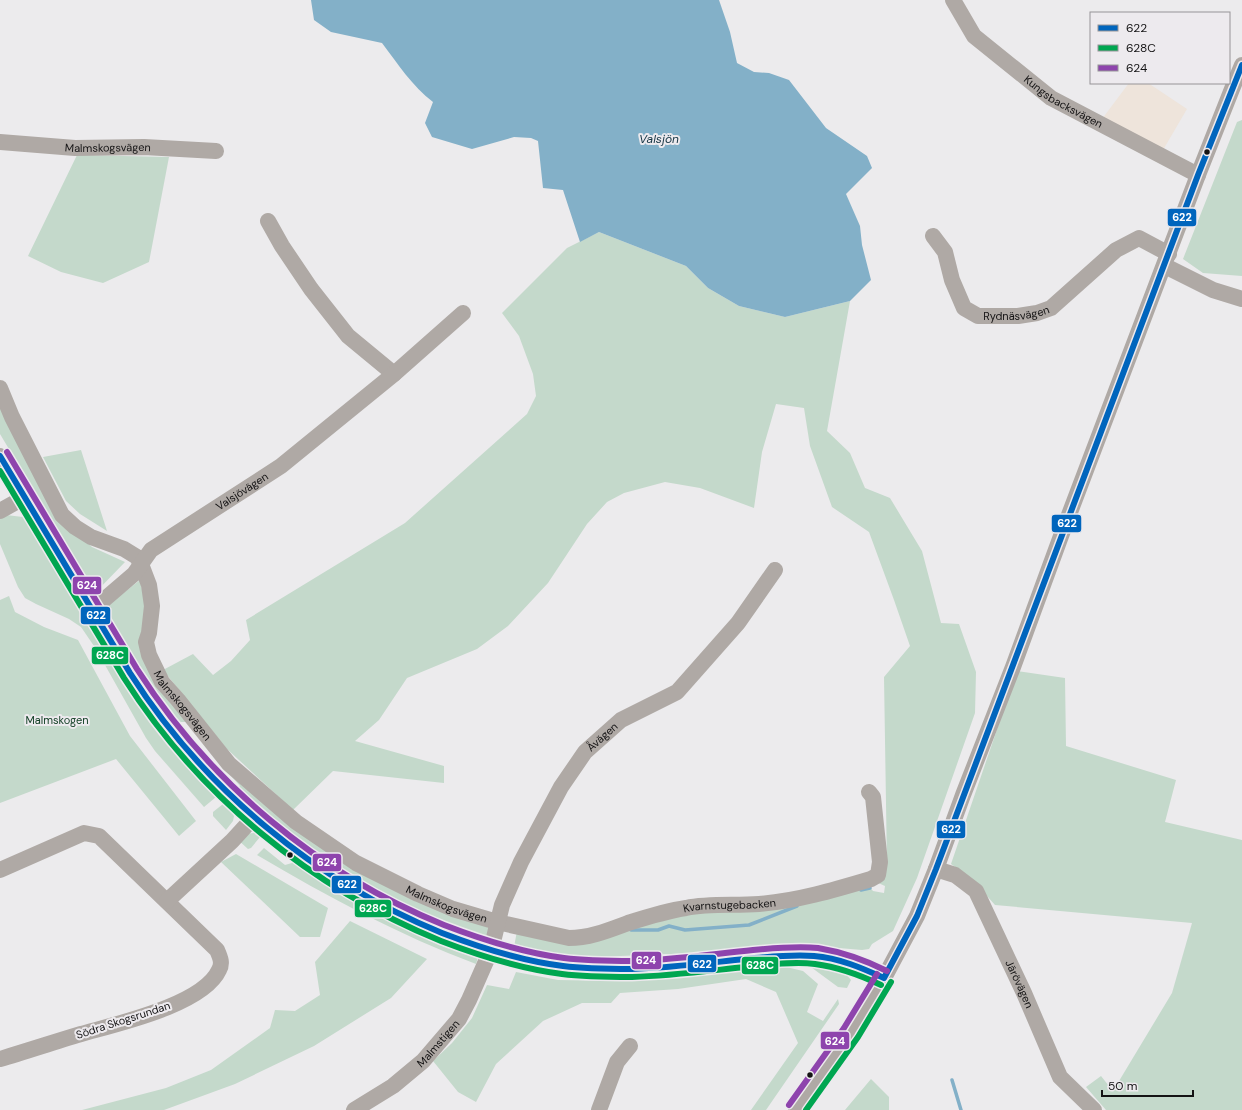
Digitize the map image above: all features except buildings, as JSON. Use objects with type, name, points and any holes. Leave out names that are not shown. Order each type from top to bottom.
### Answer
[{"type":"street","name":"Kungsbacksvägen","points":[[952,0],[974,36],[1051,98],[1198,176]]},
{"type":"street","points":[[796,1110],[851,1032],[884,978],[917,916],[1013,667],[1061,536],[1198,176],[1242,66]]},
{"type":"street","name":"Malmskogsvägen","points":[[0,142],[75,148],[144,148],[216,151]]},
{"type":"street","points":[[268,221],[282,246],[311,289],[348,336],[394,374]]},
{"type":"street","name":"Rydnäsvägen","points":[[933,236],[945,252],[952,280],[964,308],[978,316],[1018,316],[1037,313],[1051,308],[1116,250],[1139,238],[1167,260]]},
{"type":"street","points":[[1167,260],[1213,290],[1242,299]]},
{"type":"street","name":"Valsjövägen","points":[[92,610],[134,574],[151,550],[281,466],[394,374],[463,313]]},
{"type":"street","name":"Malmskogsvägen","points":[[0,388],[12,417],[62,515],[75,527],[91,537],[130,552],[137,557],[149,585],[152,606],[149,633],[146,642],[149,655],[162,682],[229,764],[296,822],[356,863],[418,894],[453,909],[497,922]]},
{"type":"street","points":[[0,456],[140,688],[175,734],[212,778],[254,817],[287,845],[334,878],[384,907],[438,931],[491,950],[533,962],[565,966],[617,968],[702,964],[758,957],[811,955],[838,960],[863,968],[884,978]]},
{"type":"street","points":[[0,511],[25,497]]},
{"type":"street","name":"Åvägen","points":[[491,950],[502,905],[521,862],[561,787],[585,752],[621,720],[678,692],[738,623],[775,570]]},
{"type":"street","name":"Kvarnstugebacken","points":[[497,922],[566,938],[577,938],[597,934],[654,915],[688,907],[758,904],[784,901],[811,896],[871,879],[878,875],[880,862],[873,797],[870,792]]},
{"type":"street","points":[[167,902],[232,841],[254,817]]},
{"type":"street","name":"Södra Skogsrundan","points":[[0,870],[84,833],[99,836],[107,842],[216,950],[220,958],[221,965],[219,972],[203,989],[182,1001],[137,1018],[0,1059]]},
{"type":"street","name":"Järövägen","points":[[936,869],[955,875],[976,891],[1024,993],[1060,1077],[1094,1110]]},
{"type":"street","name":"Malmstigen","points":[[354,1110],[393,1086],[423,1061],[443,1039],[459,1019],[491,950]]},
{"type":"street","points":[[599,1110],[617,1062],[630,1046]]},
{"type":"shaded area","points":[[1128,84],[1150,84],[1187,109],[1163,150],[1102,119]]},
{"type":"green space","points":[[1242,120],[1242,276],[1203,273],[1183,259],[1237,122]]},
{"type":"green space","points":[[77,155],[169,157],[149,262],[103,283],[61,272],[28,256]]},
{"type":"green space","points":[[599,232],[686,266],[708,288],[739,306],[785,317],[850,301],[827,431],[850,453],[865,488],[890,498],[922,551],[941,623],[959,624],[976,672],[975,713],[917,878],[893,931],[872,944],[869,949],[862,950],[792,944],[696,953],[595,957],[547,954],[514,947],[517,931],[565,942],[644,921],[867,884],[873,891],[884,893],[885,886],[876,882],[887,866],[884,677],[910,646],[869,532],[832,507],[810,446],[804,408],[776,404],[762,452],[754,508],[700,488],[665,482],[624,493],[607,502],[587,524],[548,583],[508,626],[477,649],[407,678],[379,720],[355,741],[444,766],[444,783],[333,771],[293,810],[226,748],[163,670],[193,654],[213,675],[231,661],[250,640],[246,620],[405,523],[527,414],[536,396],[533,374],[519,336],[502,313],[567,248]]},
{"type":"green space","points":[[0,401],[60,516],[92,547],[125,562],[95,593],[0,434]]},
{"type":"green space","points":[[81,450],[107,531],[80,514],[66,501],[43,457]]},
{"type":"green space","points":[[6,515],[23,517],[30,521],[116,665],[164,739],[216,797],[204,807],[155,751],[146,738],[96,649],[81,627],[69,619],[25,598],[18,587],[0,544],[0,518]]},
{"type":"green space","points":[[140,580],[145,604],[142,638],[187,722],[180,722],[160,702],[126,652],[103,609]]},
{"type":"green space","name":"Malmskogen","points":[[9,596],[15,612],[44,627],[78,640],[130,736],[196,821],[179,836],[116,759],[0,803],[0,600]]},
{"type":"green space","points":[[1017,671],[1065,678],[1066,746],[1176,780],[1165,822],[1242,840],[1242,1110],[1106,1110],[1086,1087],[1101,1076],[1113,1091],[1172,993],[1192,923],[995,905],[971,878],[951,864]]},
{"type":"green space","points":[[211,753],[304,833],[489,928],[488,933],[484,938],[410,908],[345,873],[299,844],[237,789],[240,786]]},
{"type":"green space","points":[[223,804],[229,808],[234,816],[233,821],[226,830],[213,816],[213,812]]},
{"type":"green space","points":[[258,833],[260,837],[251,848],[248,849],[237,839],[243,834]]},
{"type":"green space","points":[[264,848],[285,865],[297,863],[325,884],[366,907],[429,937],[445,939],[479,954],[476,964],[419,941],[310,886],[257,855]]},
{"type":"green space","points":[[236,854],[328,908],[320,937],[300,937],[221,862]]},
{"type":"green space","points":[[350,921],[427,959],[391,998],[314,1046],[235,1084],[164,1110],[82,1110],[166,1088],[211,1070],[270,1028],[275,1010],[295,1011],[320,995],[315,962]]},
{"type":"green space","points":[[804,962],[817,964],[845,973],[851,980],[847,988],[838,987]]},
{"type":"green space","points":[[777,966],[803,971],[818,984],[807,1012],[823,1021],[838,999],[839,1004],[766,1110],[751,1110],[798,1043],[776,992],[746,979],[678,989],[620,993],[611,1003],[582,1003],[543,1021],[496,1064],[476,1102],[458,1092],[433,1061],[452,1043],[472,1018],[487,985],[509,989],[516,972],[558,980],[617,981],[617,979]]},
{"type":"green space","points":[[871,1079],[889,1097],[889,1110],[845,1110]]},
{"type":"water","name":"Valsjön","points":[[311,0],[719,0],[730,32],[737,63],[754,72],[769,73],[789,80],[826,128],[867,156],[872,168],[846,194],[860,226],[862,245],[871,280],[850,301],[785,317],[739,306],[708,288],[686,266],[599,232],[580,242],[563,190],[543,188],[538,141],[531,138],[514,137],[472,149],[432,137],[425,123],[433,102],[412,82],[382,43],[331,32],[314,20]]},
{"type":"waterway","points":[[861,890],[870,888]]},
{"type":"waterway","points":[[631,930],[658,930],[669,926],[685,930],[749,925],[797,906]]},
{"type":"waterway","points":[[952,1080],[961,1110]]},
{"type":"transit line","name":"622","points":[[884,978],[917,916],[936,869],[1198,175],[1242,65]]},
{"type":"transit line","name":"624","points":[[7,452],[137,669],[166,711],[198,750],[233,787],[271,821],[311,852],[353,880],[398,904],[444,925],[503,945],[549,956],[581,960],[633,961],[794,947],[810,947],[845,954],[887,971]]},
{"type":"transit line","name":"622","points":[[0,456],[130,673],[159,715],[192,755],[228,793],[266,827],[307,858],[350,887],[395,912],[442,933],[502,953],[548,964],[580,968],[632,969],[805,955],[841,961],[884,978]]},
{"type":"transit line","name":"628C","points":[[0,471],[124,678],[154,721],[187,761],[223,799],[262,834],[303,866],[347,894],[393,919],[441,941],[501,961],[547,972],[579,976],[632,977],[806,963],[840,969],[881,985]]},
{"type":"transit line","name":"624","points":[[789,1105],[844,1028],[877,974]]},
{"type":"transit line","name":"628C","points":[[806,1110],[858,1037],[891,982]]}]
